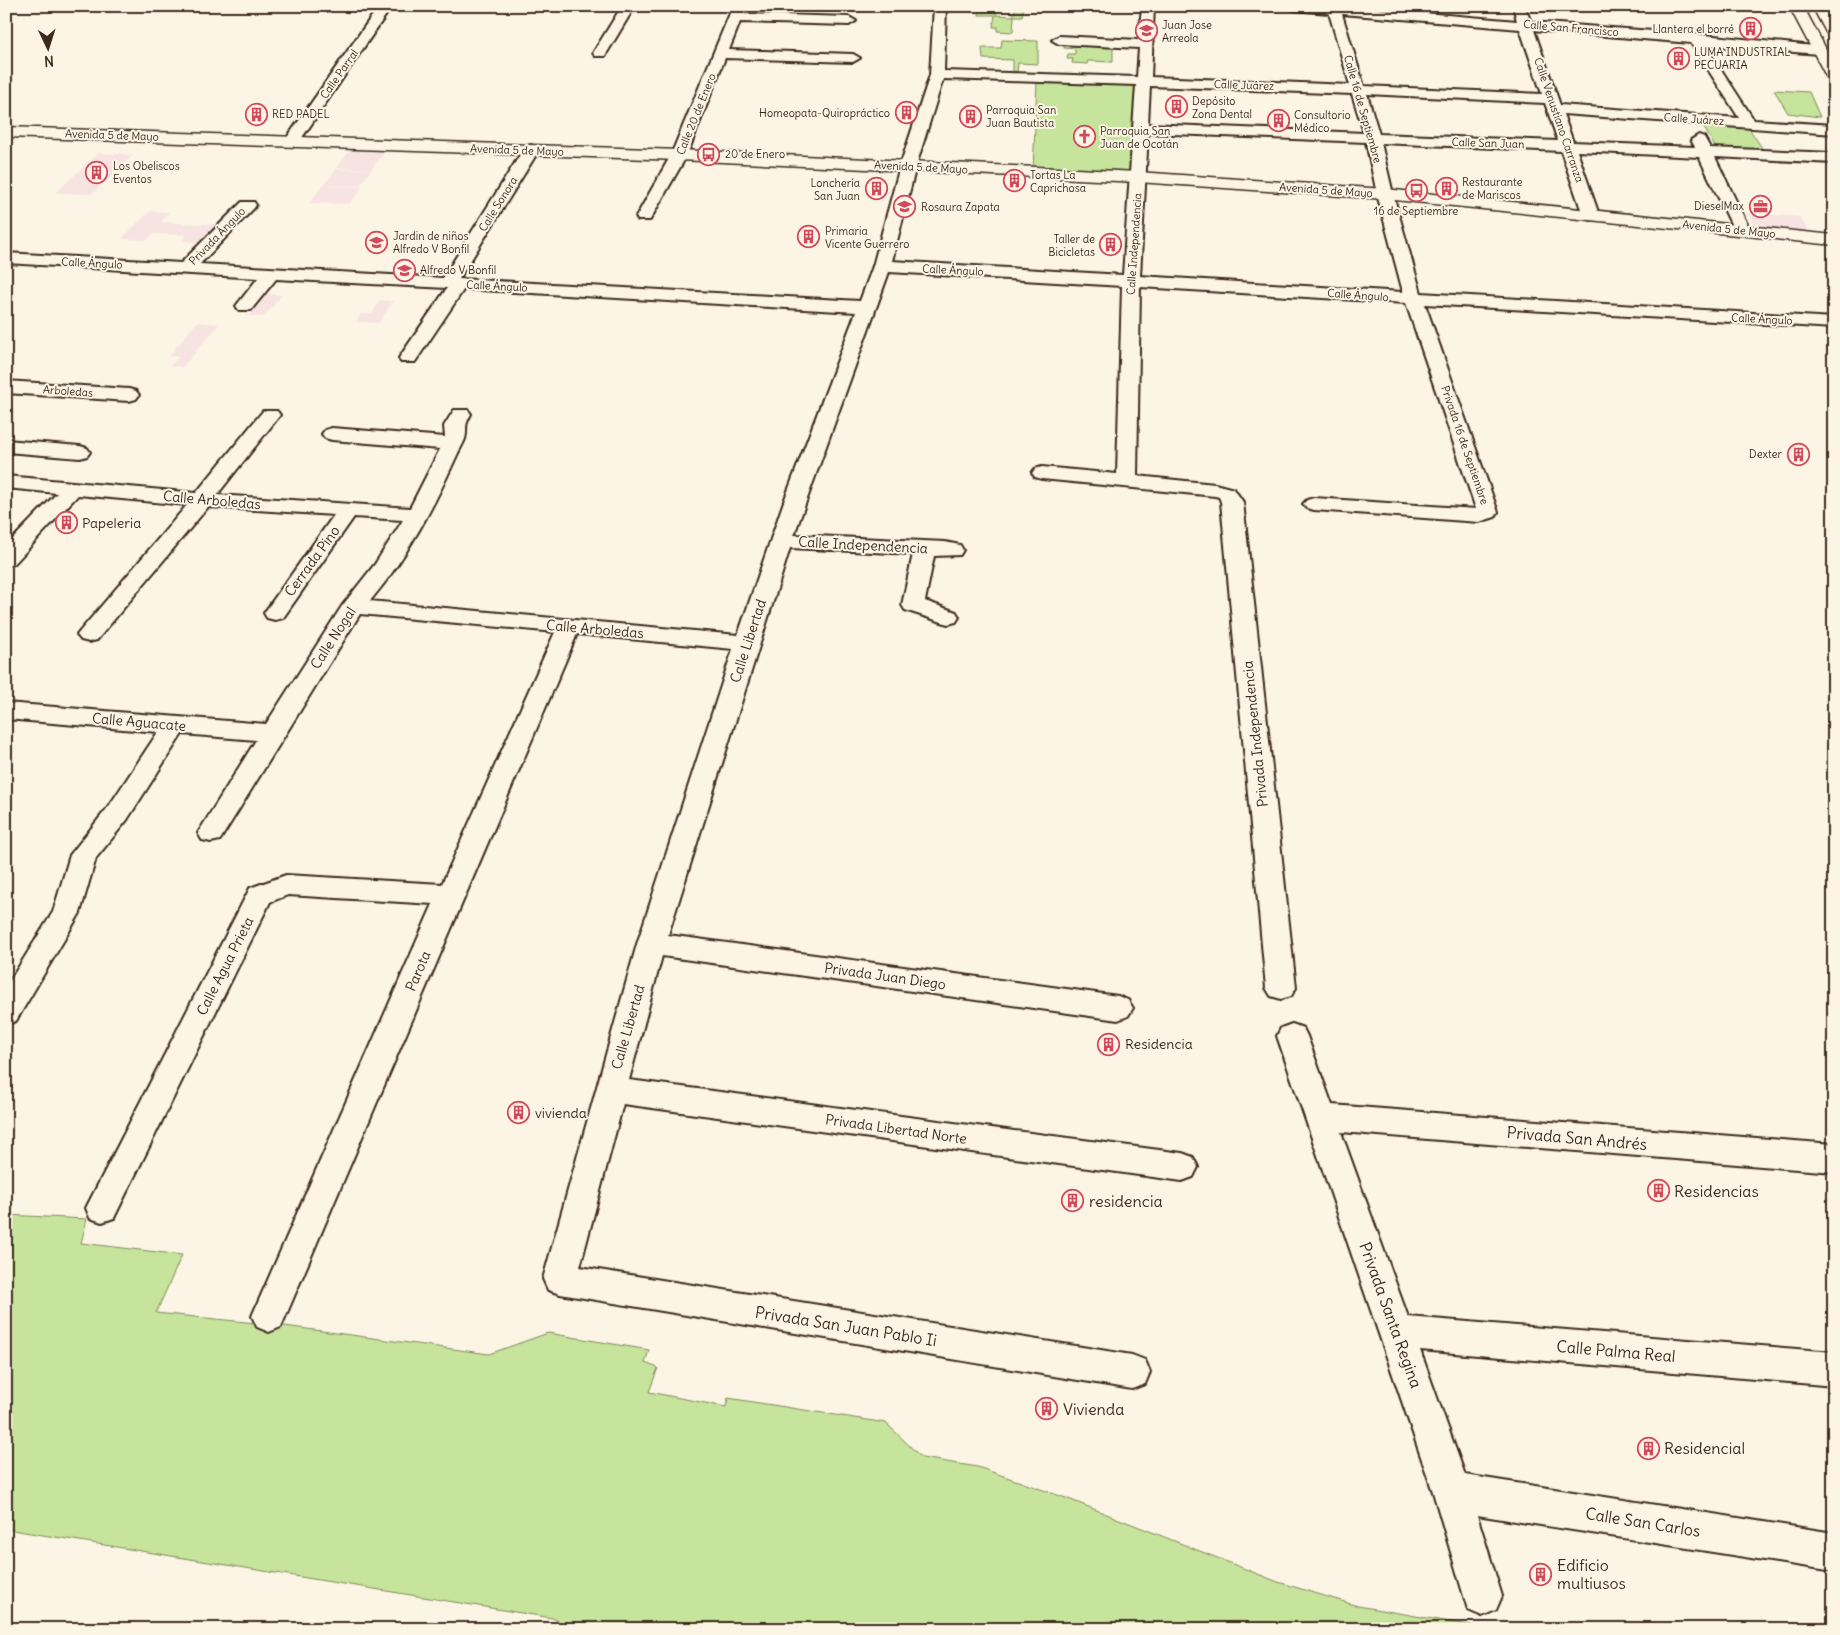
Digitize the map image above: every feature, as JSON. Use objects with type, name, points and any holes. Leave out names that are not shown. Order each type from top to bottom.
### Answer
[{"type":"main road","points":[[1796,6],[1834,78]]},
{"type":"main road","points":[[1819,6],[1834,34]]},
{"type":"main road","name":"Avenida 5 de Mayo","points":[[6,132],[679,155],[1138,178],[1385,194],[1834,240]]},
{"type":"street","name":"Calle Parral","points":[[292,142],[386,6]]},
{"type":"street","points":[[600,53],[629,6]]},
{"type":"street","name":"Calle Libertad","points":[[560,1279],[610,1090],[652,944],[747,643],[882,266],[908,166],[937,75],[940,6]]},
{"type":"street","name":"Calle Independencia","points":[[1127,481],[1131,280],[1142,128],[1148,6]]},
{"type":"street","name":"Calle San Francisco","points":[[1293,6],[1694,38],[1819,50]]},
{"type":"street","name":"Calle Venustiano Carranza","points":[[1519,6],[1591,215]]},
{"type":"street","name":"Calle 16 de Septiembre","points":[[1333,8],[1373,139],[1385,194],[1414,299]]},
{"type":"street","points":[[737,12],[849,21]]},
{"type":"street","name":"Calle 20 de Enero","points":[[644,217],[679,155],[737,12]]},
{"type":"street","points":[[1694,38],[1749,124]]},
{"type":"street","points":[[1059,40],[1146,44]]},
{"type":"street","points":[[718,61],[853,58]]},
{"type":"street","points":[[718,61],[788,70]]},
{"type":"street","name":"Calle Juárez","points":[[937,75],[1357,90],[1553,104],[1688,119],[1834,130]]},
{"type":"street","points":[[1688,119],[1742,230]]},
{"type":"street","name":"Calle San Juan","points":[[1142,128],[1834,158]]},
{"type":"street","name":"Calle Sonora","points":[[408,358],[454,284],[531,150]]},
{"type":"street","name":"Privada Ángulo","points":[[186,268],[248,204]]},
{"type":"street","name":"Calle Ángulo","points":[[6,258],[868,307]]},
{"type":"street","name":"Calle Ángulo","points":[[882,266],[1834,323]]},
{"type":"street","points":[[245,306],[271,273]]},
{"type":"street","name":"Privada 16 de Septiembre","points":[[1314,504],[1479,516],[1487,512],[1414,299]]},
{"type":"street","name":"Arboledas","points":[[6,387],[129,395]]},
{"type":"street","points":[[89,635],[202,500],[270,414]]},
{"type":"street","name":"Calle Nogal","points":[[211,833],[353,606],[376,581],[418,515],[455,438],[454,426],[461,414]]},
{"type":"street","points":[[332,434],[452,444]]},
{"type":"street","points":[[6,446],[80,452]]},
{"type":"street","points":[[1042,473],[1127,481]]},
{"type":"street","name":"Privada Independencia","points":[[1127,481],[1216,490],[1227,493],[1232,502],[1281,988]]},
{"type":"street","name":"Calle Arboledas","points":[[6,482],[202,500],[418,515]]},
{"type":"street","points":[[6,559],[74,487]]},
{"type":"street","name":"Cerrada Pino","points":[[275,613],[350,509]]},
{"type":"street","name":"Calle Independencia","points":[[782,541],[935,549],[913,606],[948,617]]},
{"type":"street","name":"Calle Arboledas","points":[[353,606],[747,643]]},
{"type":"street","name":"Parota","points":[[269,1316],[569,627]]},
{"type":"street","name":"Calle Aguacate","points":[[6,711],[272,733]]},
{"type":"street","points":[[6,1013],[66,913],[83,855],[118,813],[175,725]]},
{"type":"street","name":"Calle Agua Prieta","points":[[102,1208],[260,895],[286,885],[451,895]]},
{"type":"street","name":"Privada Juan Diego","points":[[652,944],[1118,1008]]},
{"type":"street","name":"Privada Santa Regina","points":[[1292,1036],[1398,1332],[1452,1492],[1482,1596]]},
{"type":"street","name":"Privada Libertad Norte","points":[[610,1090],[1182,1167]]},
{"type":"street","name":"Privada San Andrés","points":[[1320,1117],[1834,1158]]},
{"type":"street","name":"Privada San Juan Pablo Ii","points":[[560,1279],[1132,1372]]},
{"type":"street","name":"Calle Palma Real","points":[[1398,1332],[1834,1369]]},
{"type":"street","name":"Calle San Carlos","points":[[1452,1492],[1834,1552]]},
{"type":"shaded area","points":[[351,149],[385,151],[371,170],[337,168]]},
{"type":"shaded area","name":"Los Obeliscos Eventos","points":[[99,153],[133,155],[92,194],[55,193]]},
{"type":"shaded area","points":[[336,169],[371,170],[359,186],[324,185]]},
{"type":"shaded area","points":[[323,185],[362,187],[350,204],[309,203]]},
{"type":"shaded area","points":[[150,211],[169,212],[161,222],[222,225],[206,242],[182,241],[187,235],[153,234],[147,240],[121,239]]},
{"type":"shaded area","points":[[1748,213],[1800,217],[1809,233],[1755,228]]},
{"type":"shaded area","points":[[266,294],[282,295],[264,317],[249,316]]},
{"type":"shaded area","points":[[380,300],[393,301],[379,323],[356,322],[361,314],[372,314]]},
{"type":"shaded area","points":[[197,322],[219,324],[183,367],[170,366],[178,357],[169,356]]},
{"type":"green space","points":[[954,6],[998,6],[996,15],[1013,16],[1016,6],[1024,6],[1022,16],[1014,16],[1013,32],[997,31],[998,27],[993,27],[995,15],[979,15],[980,8]]},
{"type":"green space","points":[[1002,40],[1038,41],[1038,64],[1018,63],[1017,72],[1013,72],[1013,60],[983,59],[982,48],[1001,48]]},
{"type":"green space","points":[[1064,43],[1113,44],[1113,62],[1088,61],[1087,64],[1072,63],[1073,59],[1067,59],[1068,54],[1075,54],[1075,49],[1064,48]]},
{"type":"green space","points":[[1037,81],[1140,84],[1133,175],[1033,170]]},
{"type":"green space","points":[[1774,90],[1809,92],[1820,117],[1788,113]]},
{"type":"green space","points":[[1702,124],[1748,127],[1764,151],[1716,149]]},
{"type":"green space","points":[[6,1215],[87,1219],[81,1243],[182,1255],[156,1313],[285,1326],[489,1354],[548,1333],[649,1350],[645,1363],[658,1368],[649,1392],[726,1407],[728,1398],[886,1423],[922,1458],[978,1467],[1066,1498],[1278,1582],[1358,1606],[1491,1629],[576,1629],[552,1618],[6,1529]]},
{"type":"place","name":"Llantera el borré","points":[[1750,29]]},
{"type":"place","name":"Juan Jose Arreola","points":[[1146,31]]},
{"type":"place","name":"LUMA INDUSTRIAL PECUARIA","points":[[1678,58]]},
{"type":"place","name":"Depósito Zona Dental","points":[[1176,107]]},
{"type":"place","name":"Homeopata-Quiropráctico","points":[[906,113]]},
{"type":"place","name":"RED PADEL","points":[[256,114]]},
{"type":"place","name":"Parroquia San Juan Bautista","points":[[970,116]]},
{"type":"place","name":"Consultorio Médico","points":[[1278,121]]},
{"type":"place","name":"Parroquia San Juan de Ocotán","points":[[1084,137]]},
{"type":"place","name":"20 de Enero","points":[[709,154]]},
{"type":"place","name":"Los Obeliscos Eventos","points":[[97,172]]},
{"type":"place","name":"Tortas La Caprichosa","points":[[1014,181]]},
{"type":"place","name":"Restaurante de Mariscos","points":[[1446,188]]},
{"type":"place","name":"Lonchería San Juan","points":[[876,189]]},
{"type":"place","name":"16 de Septiembre","points":[[1416,190]]},
{"type":"place","name":"DieselMax","points":[[1760,206]]},
{"type":"place","name":"Rosaura Zapata","points":[[905,207]]},
{"type":"place","name":"Primaria Vicente Guerrero","points":[[809,237]]},
{"type":"place","name":"Jardin de niños Alfredo V Bonfil","points":[[377,242]]},
{"type":"place","name":"Taller de Bicicletas","points":[[1111,245]]},
{"type":"place","name":"Alfredo V Bonfil","points":[[404,270]]},
{"type":"place","name":"Dexter","points":[[1798,454]]},
{"type":"place","name":"Papeleria","points":[[66,523]]},
{"type":"place","name":"Residencia","points":[[1109,1044]]},
{"type":"place","name":"vivienda","points":[[519,1113]]},
{"type":"place","name":"Residencias","points":[[1658,1191]]},
{"type":"place","name":"residencia","points":[[1073,1201]]},
{"type":"place","name":"Vivienda","points":[[1047,1409]]},
{"type":"place","name":"Residencial","points":[[1648,1448]]},
{"type":"place","name":"Edificio multiusos","points":[[1541,1574]]}]
